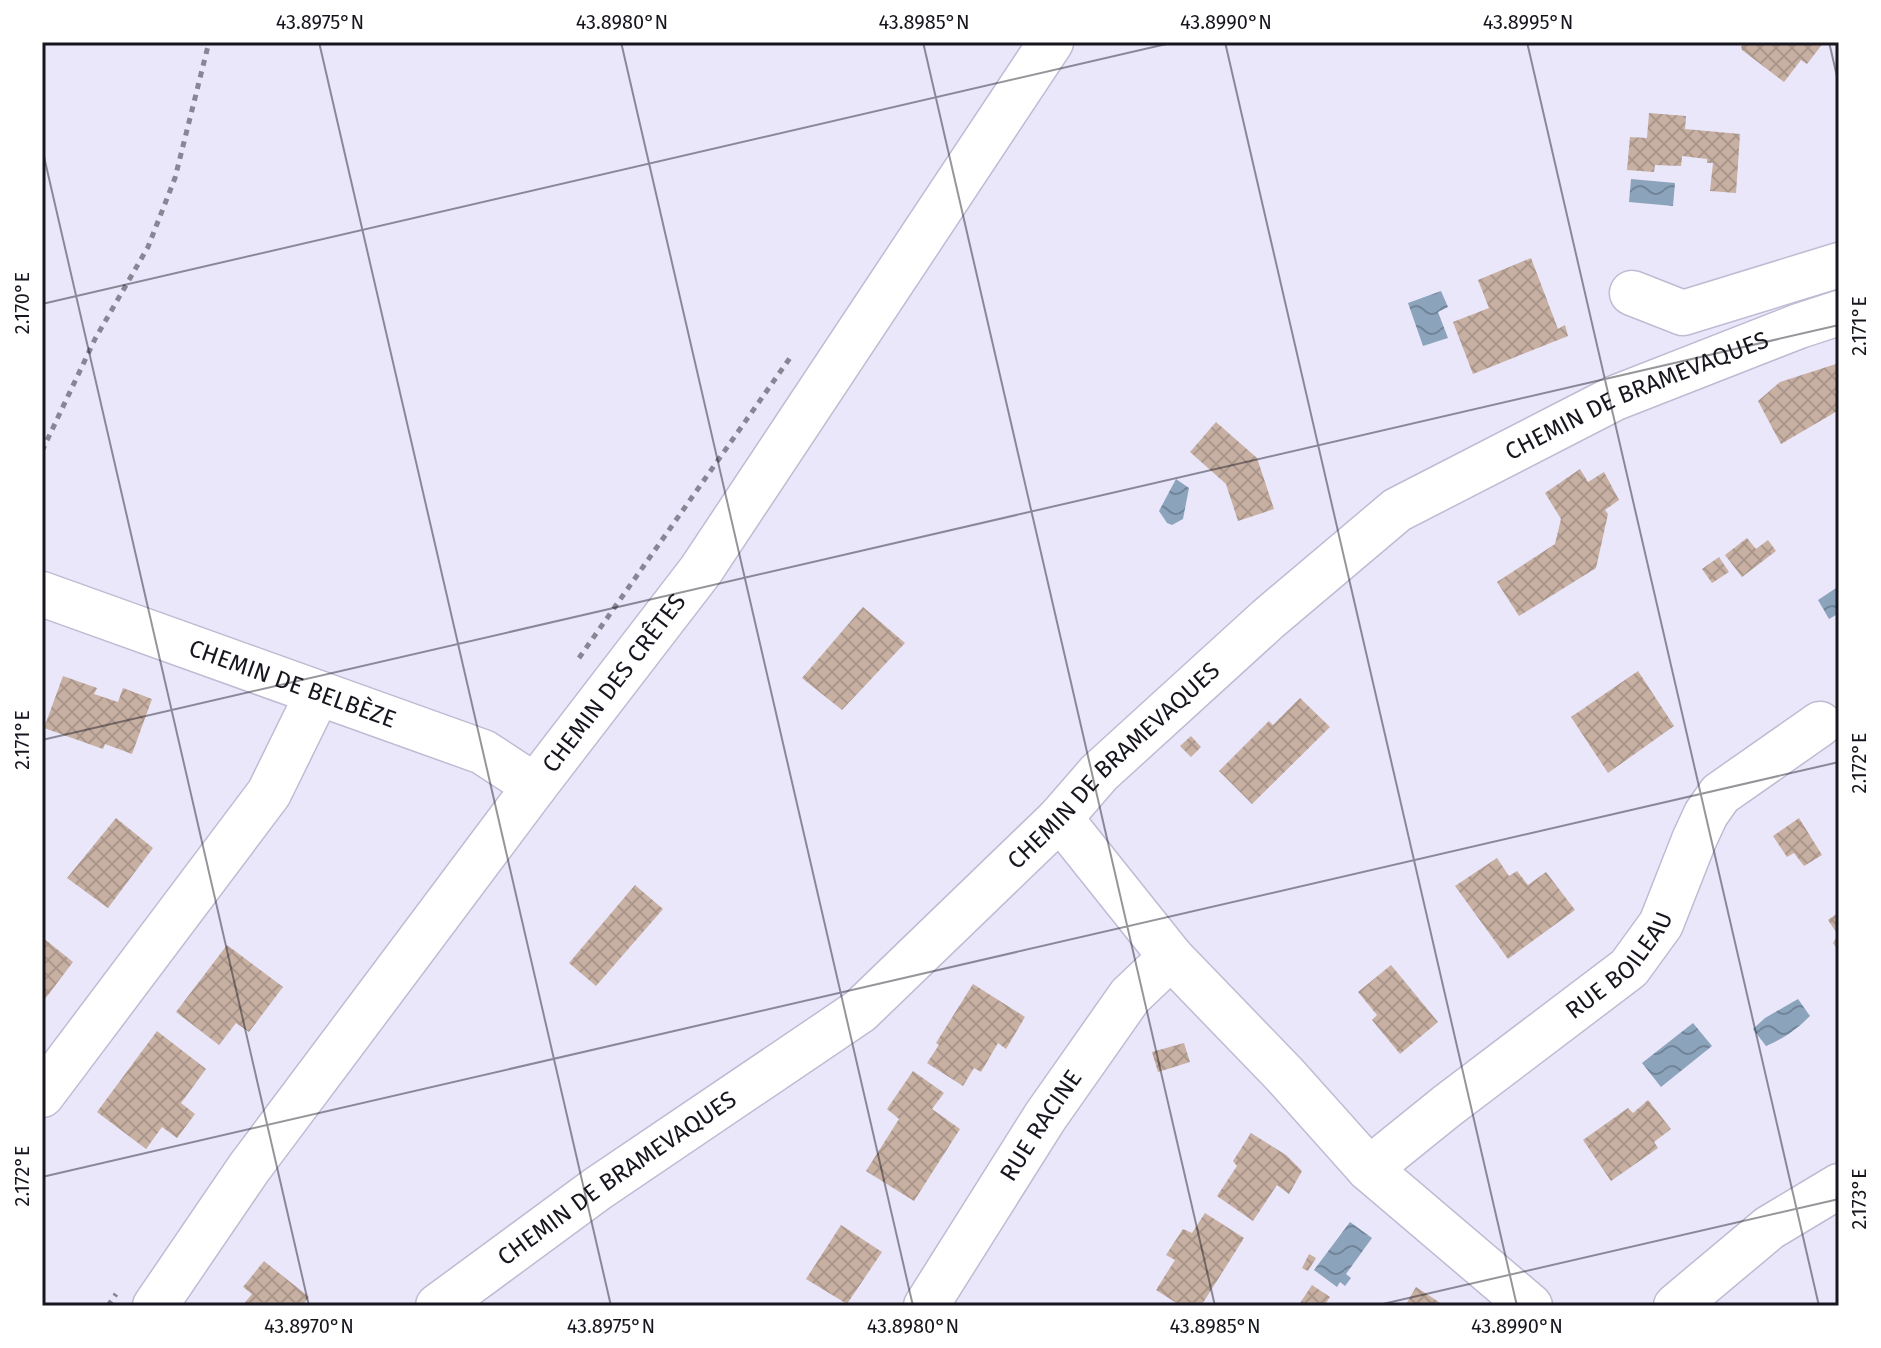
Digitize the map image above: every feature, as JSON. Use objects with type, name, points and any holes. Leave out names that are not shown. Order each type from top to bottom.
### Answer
[{"type":"street","name":"CHEMIN DES CRÊTES","points":[[136,1300],[249,1168],[701,570],[1051,42]]},
{"type":"street","points":[[1632,293],[1683,313],[1839,265]]},
{"type":"street","name":"CHEMIN DE BRAMEVAQUES","points":[[438,1306],[597,1189],[860,1011],[1060,818],[1099,773],[1268,619],[1397,510],[1615,398],[1839,313]]},
{"type":"street","name":"CHEMIN DE BELBÈZE","points":[[42,594],[483,752],[535,786]]},
{"type":"street","points":[[42,1095],[269,793],[318,693]]},
{"type":"street","name":"RUE BOILEAU","points":[[1369,1169],[1629,968],[1661,924],[1694,840],[1720,794],[1820,724]]},
{"type":"street","points":[[1060,818],[1171,957],[1284,1074],[1369,1169],[1530,1306]]},
{"type":"street","name":"RUE RACINE","points":[[926,1306],[1045,1117],[1130,996],[1171,957]]},
{"type":"street","points":[[1676,1306],[1769,1228],[1839,1186]]},
{"type":"path","points":[[42,451],[95,339],[148,247],[175,178],[209,42]]},
{"type":"path","points":[[574,665],[793,354]]},
{"type":"path","points":[[108,1306],[136,1300]]},
{"type":"water","points":[[1631,179],[1675,183],[1673,206],[1629,202]]},
{"type":"water","points":[[1441,291],[1448,307],[1438,312],[1448,338],[1423,346],[1408,303]]},
{"type":"water","points":[[1176,479],[1189,488],[1183,519],[1172,525],[1159,511]]},
{"type":"water","points":[[1839,586],[1839,617],[1836,615],[1829,619],[1818,600]]},
{"type":"water","points":[[1798,999],[1810,1016],[1789,1034],[1766,1046],[1753,1029],[1765,1018]]},
{"type":"water","points":[[1693,1023],[1712,1046],[1661,1087],[1642,1063]]},
{"type":"water","points":[[1350,1222],[1372,1238],[1346,1274],[1351,1278],[1345,1286],[1340,1282],[1337,1287],[1314,1270]]},
{"type":"building","points":[[1744,42],[1824,42],[1807,64],[1801,60],[1784,82],[1742,50]]},
{"type":"building","points":[[1649,113],[1686,116],[1685,129],[1740,134],[1736,193],[1710,191],[1713,163],[1707,163],[1707,159],[1682,156],[1681,166],[1655,165],[1654,172],[1627,170],[1630,137],[1647,138]]},
{"type":"building","points":[[1531,258],[1558,329],[1565,325],[1568,336],[1473,374],[1453,322],[1489,308],[1478,280]]},
{"type":"building","points":[[1839,363],[1839,410],[1781,444],[1758,401],[1780,382]]},
{"type":"building","points":[[1216,422],[1257,458],[1274,509],[1238,521],[1226,484],[1190,452]]},
{"type":"building","points":[[1580,469],[1588,482],[1604,472],[1619,500],[1605,510],[1608,514],[1596,568],[1519,616],[1497,582],[1555,544],[1561,519],[1545,493]]},
{"type":"building","points":[[1747,538],[1756,549],[1768,540],[1776,551],[1742,577],[1725,555]]},
{"type":"building","points":[[1719,557],[1729,572],[1712,583],[1702,569]]},
{"type":"building","points":[[863,607],[905,643],[842,710],[802,678]]},
{"type":"building","points":[[1638,671],[1674,726],[1608,773],[1571,717]]},
{"type":"building","points":[[63,676],[97,688],[94,694],[118,702],[123,688],[152,699],[132,754],[105,744],[103,749],[44,728]]},
{"type":"building","points":[[1300,698],[1330,727],[1252,804],[1219,771],[1269,721],[1273,725]]},
{"type":"building","points":[[1191,736],[1201,747],[1191,757],[1180,746]]},
{"type":"building","points":[[116,818],[153,848],[108,908],[67,878]]},
{"type":"building","points":[[1799,818],[1822,855],[1804,866],[1794,853],[1787,857],[1773,836]]},
{"type":"building","points":[[1497,858],[1509,876],[1517,871],[1528,885],[1546,872],[1575,910],[1508,959],[1455,886]]},
{"type":"building","points":[[635,885],[663,909],[596,986],[569,963]]},
{"type":"building","points":[[1839,912],[1839,952],[1833,943],[1838,935],[1828,920]]},
{"type":"building","points":[[42,937],[73,962],[42,1003]]},
{"type":"building","points":[[227,945],[283,987],[249,1032],[236,1023],[219,1045],[176,1012]]},
{"type":"building","points":[[1391,965],[1438,1022],[1400,1054],[1372,1020],[1377,1015],[1358,992]]},
{"type":"building","points":[[973,984],[1025,1017],[1006,1049],[998,1043],[981,1072],[974,1068],[963,1086],[927,1063]]},
{"type":"building","points":[[157,1031],[206,1069],[181,1103],[195,1114],[177,1138],[162,1127],[146,1149],[97,1112]]},
{"type":"building","points":[[1184,1043],[1190,1062],[1158,1072],[1152,1052]]},
{"type":"building","points":[[913,1071],[944,1093],[932,1109],[960,1129],[914,1201],[866,1171],[899,1119],[887,1109]]},
{"type":"building","points":[[1648,1100],[1671,1129],[1654,1142],[1658,1148],[1611,1181],[1583,1140],[1628,1108],[1633,1113]]},
{"type":"building","points":[[1251,1133],[1286,1155],[1302,1171],[1289,1194],[1277,1185],[1253,1221],[1217,1196],[1237,1166],[1233,1161]]},
{"type":"building","points":[[1205,1213],[1244,1238],[1201,1306],[1181,1306],[1156,1290],[1175,1260],[1166,1255],[1183,1229],[1192,1233]]},
{"type":"building","points":[[841,1225],[882,1252],[847,1304],[806,1279]]},
{"type":"building","points":[[1309,1254],[1316,1258],[1308,1271],[1302,1268]]},
{"type":"building","points":[[264,1261],[309,1297],[302,1306],[242,1306],[252,1294],[243,1287]]},
{"type":"building","points":[[1312,1285],[1330,1297],[1324,1306],[1300,1303]]},
{"type":"building","points":[[1416,1287],[1445,1306],[1405,1306]]}]
